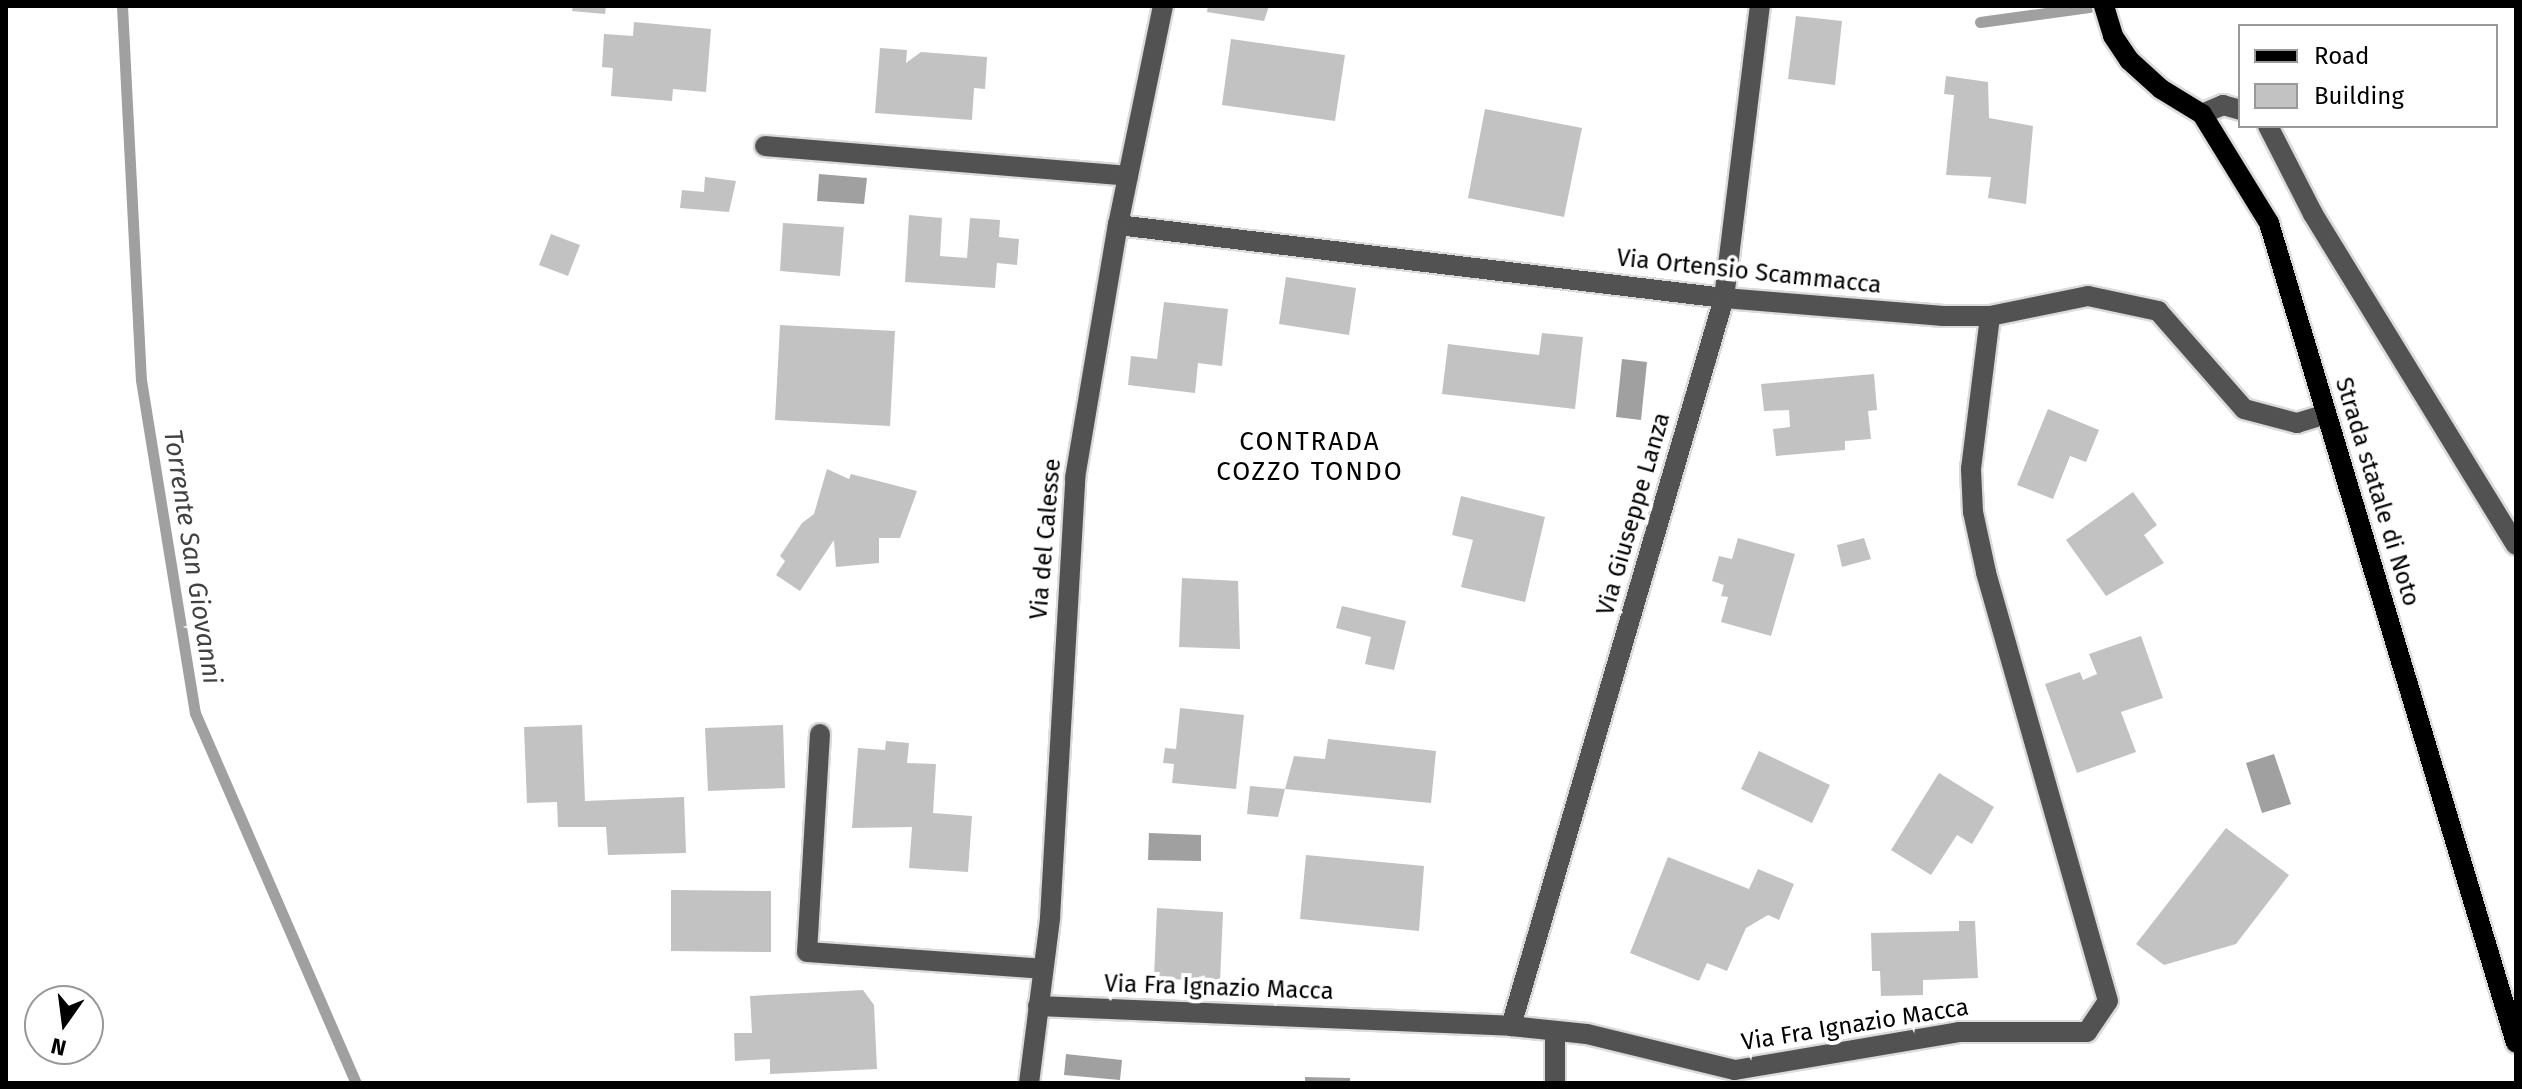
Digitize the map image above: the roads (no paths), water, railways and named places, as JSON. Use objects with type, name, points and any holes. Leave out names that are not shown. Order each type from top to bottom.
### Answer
[{"type":"main road","name":"Strada statale di Noto","points":[[2104,6],[2113,36],[2129,60],[2161,89],[2202,114],[2269,223],[2516,1043]]},
{"type":"street","name":"Via del Calesse","points":[[1029,1083],[1050,918],[1075,478],[1118,225],[1163,6]]},
{"type":"street","name":"Via Giuseppe Lanza","points":[[1511,1026],[1724,298],[1760,6]]},
{"type":"street","points":[[2202,114],[2223,105],[2238,109]]},
{"type":"street","points":[[2269,128],[2313,214],[2516,545]]},
{"type":"street","points":[[765,146],[1128,176]]},
{"type":"street","name":"Via Ortensio Scammacca","points":[[1118,225],[1724,298],[1990,316],[2088,296],[2158,311],[2244,409],[2297,423],[2326,414]]},
{"type":"street","name":"Via Fra Ignazio Macca","points":[[1038,1006],[1511,1026],[1587,1034],[1735,1070],[1959,1032],[2087,1032],[2108,1001],[1986,572],[1973,512],[1971,469],[1990,316]]},
{"type":"street","points":[[820,734],[807,952],[1042,969]]},
{"type":"street","points":[[1555,1032],[1555,1083]]},
{"type":"waterway","name":"Torrente San Giovanni","points":[[122,6],[141,380],[195,713],[356,1083]]},
{"type":"waterway","points":[[1980,22],[2089,7]]},
{"type":"district","name":"CONTRADA COZZO TONDO","points":[[1310,457]]}]
